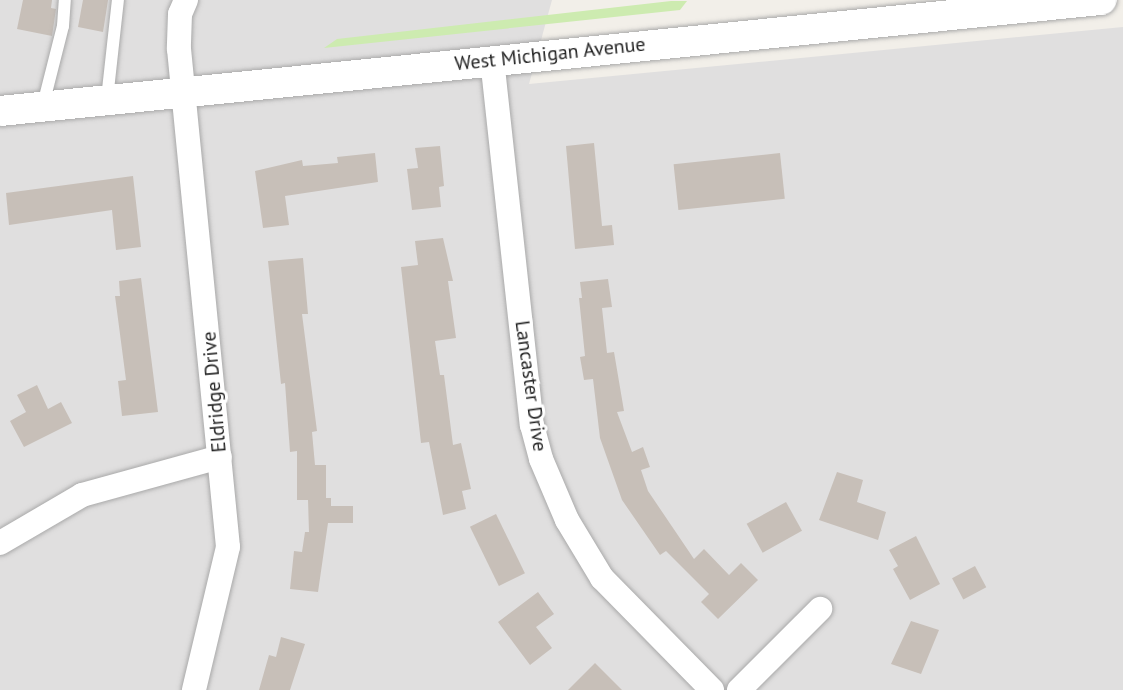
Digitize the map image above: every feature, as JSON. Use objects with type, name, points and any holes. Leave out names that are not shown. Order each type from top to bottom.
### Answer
[{"type":"street","name":"Eldridge Drive","points":[[186,0],[178,37],[228,547],[194,690]]},
{"type":"street","name":"West Michigan Avenue","points":[[0,111],[492,59],[1101,0]]},
{"type":"street","name":"Lancaster Drive","points":[[492,59],[532,425],[541,459],[567,520],[602,578],[712,690]]},
{"type":"street","points":[[0,543],[82,495],[220,457]]},
{"type":"street","points":[[738,690],[820,609]]},
{"type":"lane","points":[[43,106],[63,26],[65,0]]},
{"type":"lane","points":[[107,99],[118,0]]},
{"type":"shaded area","points":[[0,0],[552,0],[529,84],[1123,27],[1123,690],[0,690]]},
{"type":"green space","points":[[687,1],[680,10],[324,48],[337,39]]},
{"type":"building","points":[[23,0],[52,0],[51,8],[56,9],[52,36],[17,29]]},
{"type":"building","points":[[83,0],[108,0],[103,32],[78,27]]},
{"type":"building","points":[[594,143],[602,226],[612,225],[614,245],[575,249],[566,146]]},
{"type":"building","points":[[440,146],[444,186],[439,187],[441,207],[412,210],[407,169],[418,168],[415,148]]},
{"type":"building","points":[[375,153],[378,182],[285,196],[289,225],[263,228],[255,171],[302,160],[303,166],[338,163],[337,157]]},
{"type":"building","points":[[780,153],[785,199],[678,210],[674,164]]},
{"type":"building","points":[[133,176],[141,247],[116,250],[112,210],[9,225],[6,193]]},
{"type":"building","points":[[443,238],[453,281],[448,281],[456,338],[435,341],[440,375],[444,375],[453,445],[461,443],[471,489],[462,491],[466,509],[443,515],[429,442],[421,443],[401,267],[418,265],[415,241]]},
{"type":"building","points":[[303,258],[308,314],[302,314],[317,431],[312,432],[315,465],[326,465],[326,498],[331,498],[331,506],[353,506],[353,523],[328,523],[318,592],[290,589],[294,551],[302,552],[305,532],[309,532],[308,500],[297,500],[297,451],[290,452],[285,383],[281,384],[268,261]]},
{"type":"building","points":[[141,278],[158,412],[122,416],[118,381],[126,380],[115,296],[120,296],[119,281]]},
{"type":"building","points":[[608,279],[612,307],[602,308],[607,353],[614,352],[624,411],[617,412],[632,452],[643,447],[650,467],[641,470],[648,491],[694,559],[704,549],[729,575],[741,563],[758,580],[718,619],[701,602],[709,594],[666,551],[660,555],[622,500],[600,438],[593,379],[584,380],[580,357],[585,356],[579,298],[582,298],[580,282]]},
{"type":"building","points":[[37,385],[48,409],[61,402],[72,423],[24,447],[10,421],[26,412],[17,395]]},
{"type":"building","points":[[837,472],[863,480],[857,502],[886,512],[878,540],[819,520]]},
{"type":"building","points":[[786,502],[802,531],[763,553],[747,524]]},
{"type":"building","points":[[496,514],[525,573],[499,586],[470,527]]},
{"type":"building","points":[[916,536],[940,584],[910,600],[893,569],[898,566],[889,550]]},
{"type":"building","points":[[975,566],[986,587],[963,599],[952,578]]},
{"type":"building","points":[[538,592],[554,614],[536,627],[552,648],[530,665],[498,622]]},
{"type":"building","points":[[911,621],[939,630],[921,674],[891,664]]},
{"type":"building","points":[[281,637],[305,644],[290,690],[259,690],[269,655],[276,657]]},
{"type":"building","points":[[595,663],[622,690],[568,690]]}]
